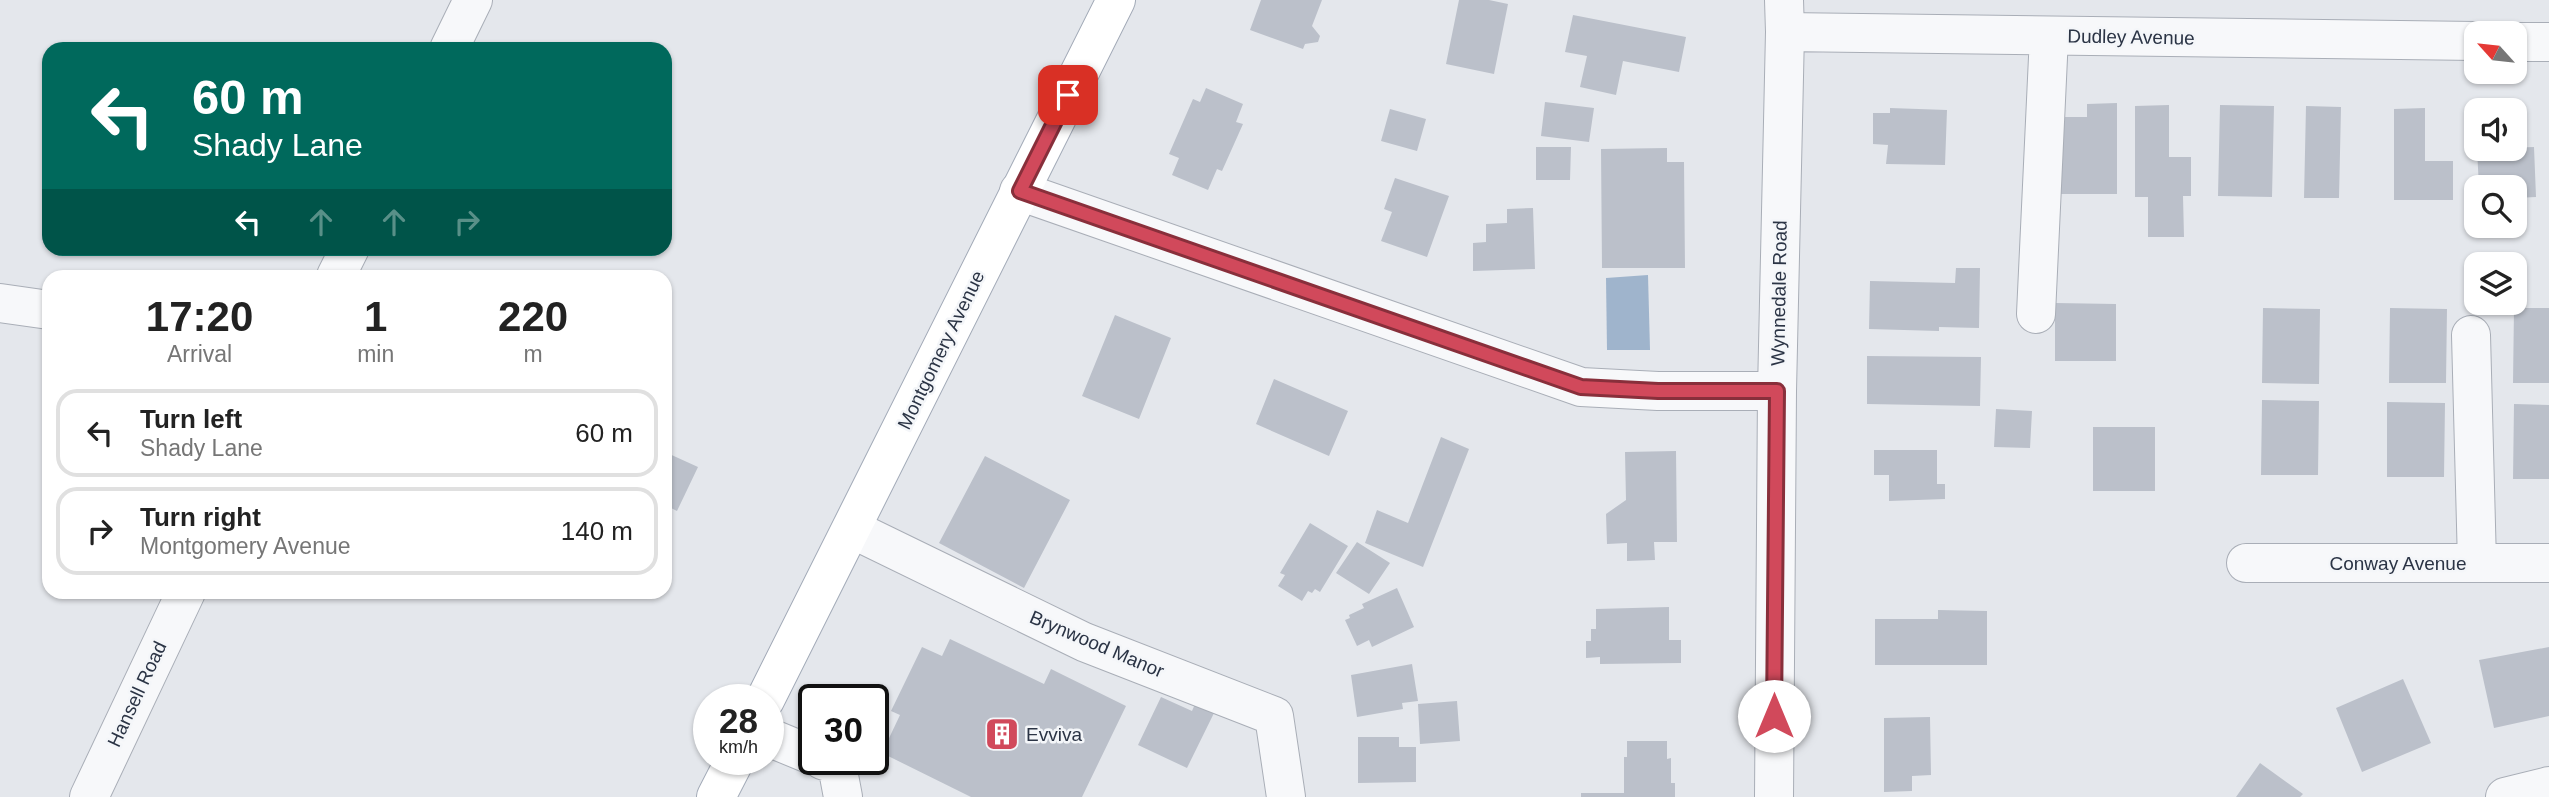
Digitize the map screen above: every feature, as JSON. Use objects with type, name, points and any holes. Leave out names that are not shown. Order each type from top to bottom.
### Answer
[{"type":"main road","name":"Montgomery Avenue","points":[[773,684],[1116,0]]},
{"type":"main road","points":[[716,797],[727,775]]},
{"type":"street","points":[[452,42],[473,0]]},
{"type":"street","name":"Dudley Avenue","points":[[1784,16],[2049,36],[2464,41]]},
{"type":"street","name":"Wynnedale Road","points":[[1774,797],[1777,391],[1784,16]]},
{"type":"street","points":[[2036,314],[2049,36]]},
{"type":"street","points":[[2527,42],[2549,42]]},
{"type":"street","points":[[1020,191],[1581,387],[1658,391],[1777,391]]},
{"type":"street","points":[[0,303],[42,309]]},
{"type":"street","points":[[2471,335],[2477,563]]},
{"type":"street","name":"Brynwood Manor","points":[[852,529],[1084,642],[1274,716],[1286,797]]},
{"type":"street","name":"Conway Avenue","points":[[2246,563],[2549,563]]},
{"type":"street","name":"Hansell Road","points":[[89,797],[183,599]]},
{"type":"street","points":[[839,775],[843,797]]},
{"type":"street","points":[[2505,797],[2549,786]]},
{"type":"water","points":[[1648,275],[1650,350],[1607,350],[1606,278]]},
{"type":"building","points":[[1261,0],[1322,0],[1312,26],[1320,36],[1318,42],[1305,44],[1303,49],[1250,30]]},
{"type":"building","points":[[1459,0],[1489,0],[1508,4],[1494,74],[1446,64]]},
{"type":"building","points":[[1573,15],[1686,37],[1679,72],[1623,61],[1616,95],[1580,87],[1587,56],[1565,52]]},
{"type":"building","points":[[1206,88],[1243,104],[1236,122],[1243,124],[1222,171],[1217,169],[1208,190],[1172,175],[1179,158],[1169,154],[1193,99],[1200,102]]},
{"type":"building","points":[[1545,102],[1594,108],[1589,142],[1541,136]]},
{"type":"building","points":[[2117,103],[2117,194],[2058,194],[2058,117],[2087,117],[2087,104]]},
{"type":"building","points":[[2169,105],[2169,157],[2191,157],[2191,196],[2183,196],[2184,237],[2148,237],[2148,197],[2135,197],[2135,106]]},
{"type":"building","points":[[2220,105],[2274,106],[2272,197],[2218,196]]},
{"type":"building","points":[[2306,106],[2341,107],[2339,198],[2304,198]]},
{"type":"building","points":[[1890,108],[1947,110],[1945,165],[1886,164],[1888,145],[1873,144],[1873,113],[1890,113]]},
{"type":"building","points":[[2425,108],[2425,161],[2453,161],[2453,200],[2394,200],[2394,109]]},
{"type":"building","points":[[1390,109],[1426,119],[1417,151],[1381,141]]},
{"type":"building","points":[[1536,147],[1571,147],[1570,180],[1536,180]]},
{"type":"building","points":[[2527,147],[2534,147],[2536,197],[2527,197],[2527,175],[2478,175],[2478,161],[2527,161]]},
{"type":"building","points":[[1667,148],[1667,162],[1684,162],[1685,268],[1602,268],[1601,149]]},
{"type":"building","points":[[1395,178],[1449,196],[1427,257],[1381,241],[1392,212],[1384,209]]},
{"type":"building","points":[[1533,208],[1535,269],[1473,271],[1473,243],[1486,242],[1486,224],[1507,223],[1507,209]]},
{"type":"building","points":[[1956,268],[1980,268],[1979,328],[1939,327],[1939,331],[1869,329],[1870,281],[1955,283]]},
{"type":"building","points":[[2055,303],[2116,304],[2116,361],[2055,361]]},
{"type":"building","points":[[2263,308],[2320,309],[2319,384],[2262,383]]},
{"type":"building","points":[[2390,308],[2447,309],[2446,383],[2389,383]]},
{"type":"building","points":[[2527,308],[2549,308],[2549,383],[2513,383],[2514,315],[2527,315]]},
{"type":"building","points":[[1115,315],[1171,338],[1139,419],[1082,396]]},
{"type":"building","points":[[1867,356],[1981,357],[1980,406],[1867,404]]},
{"type":"building","points":[[1274,379],[1348,411],[1329,456],[1256,424]]},
{"type":"building","points":[[2262,400],[2319,401],[2318,475],[2261,475]]},
{"type":"building","points":[[2387,402],[2445,403],[2444,477],[2387,477]]},
{"type":"building","points":[[2514,404],[2549,405],[2549,479],[2513,479]]},
{"type":"building","points":[[1996,409],[2032,411],[2030,448],[1994,447]]},
{"type":"building","points":[[2093,427],[2155,427],[2155,491],[2093,491]]},
{"type":"building","points":[[1441,437],[1469,449],[1423,567],[1365,543],[1377,510],[1408,523]]},
{"type":"building","points":[[1874,450],[1937,450],[1937,484],[1945,484],[1945,499],[1889,501],[1889,475],[1874,475]]},
{"type":"building","points":[[1676,451],[1677,542],[1654,542],[1655,560],[1627,561],[1627,543],[1607,544],[1606,514],[1626,500],[1625,452]]},
{"type":"building","points":[[672,455],[698,467],[677,511],[672,508]]},
{"type":"building","points":[[985,456],[1070,500],[1024,588],[939,543]]},
{"type":"building","points":[[1310,523],[1348,546],[1320,592],[1315,589],[1312,593],[1308,591],[1302,601],[1278,586],[1285,575],[1280,573]]},
{"type":"building","points":[[1357,542],[1390,563],[1369,594],[1336,573]]},
{"type":"building","points":[[1397,588],[1414,627],[1372,647],[1369,640],[1357,646],[1345,620],[1364,608],[1362,604]]},
{"type":"building","points":[[1669,607],[1669,640],[1681,640],[1681,663],[1600,664],[1600,657],[1586,658],[1586,641],[1591,641],[1591,629],[1596,629],[1596,609]]},
{"type":"building","points":[[1938,610],[1987,611],[1987,665],[1875,665],[1875,619],[1938,619]]},
{"type":"building","name":"Evviva","points":[[950,639],[1044,684],[1051,669],[1126,706],[1082,797],[971,797],[889,756],[889,738],[900,715],[891,711],[922,647],[942,656]]},
{"type":"building","points":[[2549,647],[2549,716],[2494,728],[2479,660]]},
{"type":"building","points":[[1412,664],[1418,701],[1402,703],[1403,709],[1357,717],[1351,675]]},
{"type":"building","points":[[2403,679],[2431,743],[2362,772],[2336,708]]},
{"type":"building","points":[[1161,697],[1192,711],[1195,704],[1214,713],[1187,768],[1138,745]]},
{"type":"building","points":[[1457,701],[1460,741],[1420,744],[1418,704]]},
{"type":"building","points":[[1930,717],[1931,775],[1912,776],[1912,791],[1884,792],[1884,718]]},
{"type":"building","points":[[1358,737],[1399,737],[1399,747],[1416,747],[1416,782],[1358,783]]},
{"type":"building","points":[[1627,741],[1667,741],[1667,759],[1671,758],[1671,783],[1675,783],[1675,797],[1581,797],[1581,793],[1624,793]]},
{"type":"building","points":[[2260,763],[2303,794],[2300,797],[2236,797]]},
{"type":"place","name":"Evviva","points":[[1002,734]]},
{"type":"route","points":[[1068,95],[1020,191],[1581,387],[1658,391],[1777,391],[1774,716]]}]
